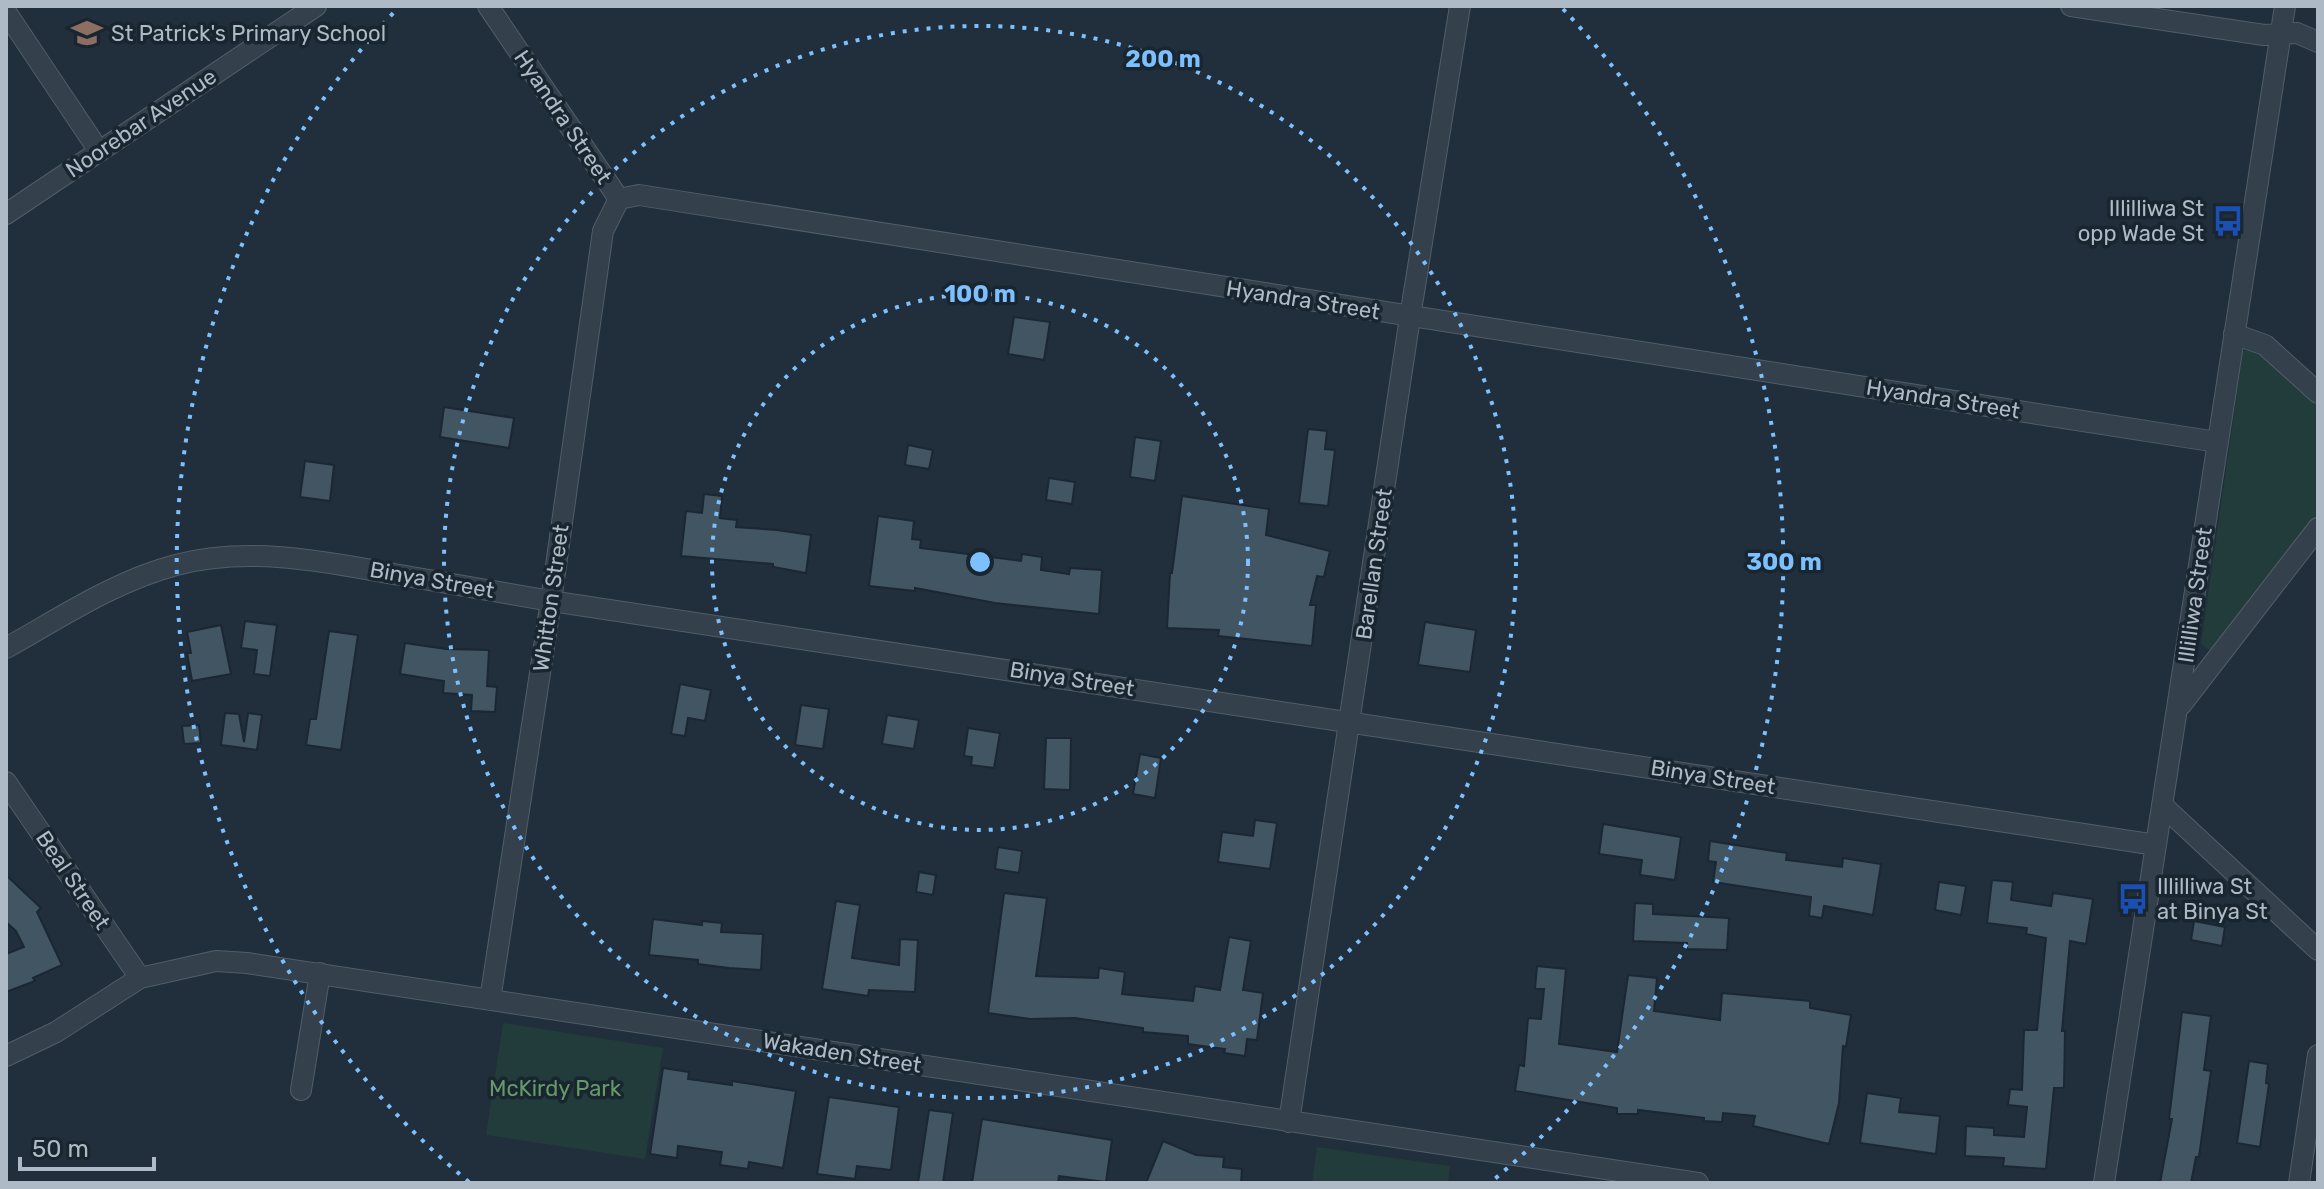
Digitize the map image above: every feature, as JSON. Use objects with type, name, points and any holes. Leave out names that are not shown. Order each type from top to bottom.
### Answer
[{"type":"street","name":"Noorebar Avenue","points":[[6,214],[316,6]]},
{"type":"street","name":"Hyandra Street","points":[[488,6],[619,199],[639,195],[2217,442]]},
{"type":"street","name":"Barellan Street","points":[[1289,1122],[1460,6]]},
{"type":"street","points":[[2071,6],[2264,35],[2297,33],[2318,42]]},
{"type":"street","name":"Illilliwa Street","points":[[2104,1183],[2285,6]]},
{"type":"street","points":[[6,12],[99,151]]},
{"type":"street","name":"Whitton Street","points":[[490,1000],[603,231],[619,199]]},
{"type":"street","points":[[2234,334],[2265,345],[2318,393]]},
{"type":"street","points":[[2178,707],[2318,528]]},
{"type":"street","name":"Binya Street","points":[[6,648],[115,588],[176,565],[243,555],[343,565],[551,601],[2156,845]]},
{"type":"street","name":"Beal Street","points":[[6,782],[140,978]]},
{"type":"street","points":[[2162,805],[2318,950]]},
{"type":"street","name":"Wakaden Street","points":[[6,1056],[56,1032],[140,978],[216,961],[320,973],[1698,1183]]},
{"type":"street","points":[[301,1090],[320,973]]},
{"type":"street","points":[[2299,1183],[2318,1055]]},
{"type":"green space","points":[[2257,348],[2318,401],[2318,524],[2211,651],[2201,644],[2243,351]]},
{"type":"green space","name":"McKirdy Park","points":[[503,1023],[663,1048],[645,1159],[486,1135]]},
{"type":"green space","points":[[1317,1147],[1450,1166],[1448,1183],[1312,1183]]},
{"type":"building","points":[[1014,317],[1050,322],[1044,360],[1008,354]]},
{"type":"building","points":[[444,407],[514,418],[509,448],[440,437]]},
{"type":"building","points":[[1308,429],[1327,431],[1325,449],[1335,450],[1328,506],[1299,503]]},
{"type":"building","points":[[1135,437],[1161,441],[1155,481],[1130,477]]},
{"type":"building","points":[[908,445],[933,450],[929,469],[905,465]]},
{"type":"building","points":[[305,461],[334,465],[330,501],[300,497]]},
{"type":"building","points":[[1049,478],[1075,482],[1072,504],[1046,500]]},
{"type":"building","points":[[704,494],[722,496],[720,518],[737,520],[736,527],[811,535],[806,573],[773,567],[773,564],[681,556],[686,511],[702,513]]},
{"type":"building","points":[[1182,496],[1269,509],[1266,535],[1330,551],[1324,577],[1317,576],[1310,605],[1316,605],[1312,646],[1218,636],[1219,630],[1167,628],[1170,573]]},
{"type":"building","points":[[878,516],[914,521],[912,539],[921,540],[920,548],[1021,561],[1022,554],[1042,557],[1041,570],[1069,574],[1070,568],[1102,570],[1099,614],[995,603],[915,588],[915,591],[869,586]]},
{"type":"building","points":[[245,621],[277,625],[270,676],[254,674],[257,650],[241,648]]},
{"type":"building","points":[[1425,622],[1476,630],[1470,672],[1418,665]]},
{"type":"building","points":[[221,625],[231,674],[192,681],[187,632]]},
{"type":"building","points":[[329,631],[358,635],[341,750],[306,745],[310,719],[316,719]]},
{"type":"building","points":[[405,643],[446,649],[489,650],[487,686],[497,687],[495,712],[471,711],[472,695],[443,693],[444,681],[400,674]]},
{"type":"building","points":[[680,684],[711,690],[705,721],[688,718],[685,736],[671,734]]},
{"type":"building","points":[[801,705],[829,709],[823,749],[795,745]]},
{"type":"building","points":[[225,713],[239,714],[244,742],[248,713],[262,715],[257,750],[221,745]]},
{"type":"building","points":[[887,715],[919,720],[914,749],[882,744]]},
{"type":"building","points":[[199,725],[201,743],[184,744],[182,726]]},
{"type":"building","points":[[968,728],[1000,733],[994,768],[971,765],[972,757],[964,756]]},
{"type":"building","points":[[1046,738],[1071,738],[1070,790],[1044,789]]},
{"type":"building","points":[[1140,754],[1161,758],[1155,798],[1133,794]]},
{"type":"building","points":[[1255,820],[1277,823],[1270,869],[1218,862],[1222,832],[1253,836]]},
{"type":"building","points":[[1603,824],[1681,837],[1675,880],[1640,875],[1642,860],[1599,854]]},
{"type":"building","points":[[1710,841],[1787,853],[1786,860],[1842,867],[1843,858],[1881,864],[1873,915],[1824,906],[1822,918],[1809,916],[1811,897],[1713,882],[1716,862],[1708,861]]},
{"type":"building","points":[[998,847],[1022,851],[1019,873],[995,869]]},
{"type":"building","points":[[919,872],[936,875],[933,895],[916,892]]},
{"type":"building","points":[[6,875],[41,908],[37,912],[62,965],[33,978],[35,981],[6,992],[6,954],[24,947],[16,931],[6,922]]},
{"type":"building","points":[[1992,880],[2013,882],[2011,900],[2051,906],[2053,893],[2093,899],[2086,944],[2070,941],[2062,1031],[2065,1031],[2064,1088],[2054,1088],[2046,1169],[2003,1166],[2004,1158],[1965,1156],[1966,1126],[1994,1128],[1994,1135],[2024,1137],[2027,1107],[2008,1105],[2010,1089],[2022,1090],[2024,1030],[2037,1030],[2046,938],[2026,934],[2027,928],[1987,923]]},
{"type":"building","points":[[1939,882],[1966,886],[1961,915],[1935,910]]},
{"type":"building","points":[[1004,893],[1047,898],[1036,976],[1098,978],[1099,968],[1125,972],[1122,994],[1193,1001],[1195,986],[1220,990],[1229,937],[1251,941],[1243,990],[1263,993],[1257,1040],[1247,1039],[1245,1056],[1224,1053],[1225,1049],[1188,1044],[1188,1036],[1143,1032],[1143,1028],[1075,1018],[1030,1019],[988,1013]]},
{"type":"building","points":[[836,901],[860,905],[852,958],[899,965],[900,939],[918,940],[915,992],[869,990],[868,996],[822,989]]},
{"type":"building","points":[[1635,903],[1653,904],[1653,914],[1729,918],[1727,950],[1687,949],[1687,943],[1633,941]]},
{"type":"building","points":[[653,919],[702,925],[702,921],[722,923],[721,932],[763,934],[761,970],[698,964],[698,960],[649,955]]},
{"type":"building","points":[[2194,921],[2225,927],[2222,946],[2191,940]]},
{"type":"building","points":[[1537,966],[1566,969],[1559,1044],[1617,1052],[1628,975],[1657,978],[1654,1011],[1720,1020],[1722,993],[1810,1001],[1810,1008],[1851,1015],[1846,1047],[1843,1046],[1839,1103],[1829,1144],[1753,1126],[1755,1116],[1723,1113],[1722,1122],[1638,1110],[1638,1114],[1617,1114],[1617,1108],[1515,1091],[1519,1065],[1524,1066],[1528,1018],[1541,1019],[1544,989],[1535,989]]},
{"type":"building","points":[[2182,1012],[2211,1016],[2204,1070],[2211,1071],[2199,1157],[2196,1157],[2191,1183],[2160,1183],[2172,1119],[2169,1119]]},
{"type":"building","points":[[2249,1061],[2268,1064],[2266,1083],[2269,1084],[2260,1147],[2237,1143]]},
{"type":"building","points":[[663,1068],[689,1072],[688,1079],[732,1085],[732,1081],[796,1091],[783,1168],[749,1162],[748,1169],[720,1165],[722,1152],[678,1146],[677,1158],[650,1154]]},
{"type":"building","points":[[1867,1093],[1901,1098],[1899,1112],[1940,1116],[1936,1154],[1860,1143]]},
{"type":"building","points":[[829,1097],[899,1107],[891,1170],[857,1166],[855,1179],[817,1174]]},
{"type":"building","points":[[929,1110],[953,1113],[943,1183],[918,1183]]},
{"type":"building","points":[[982,1119],[1112,1140],[1106,1182],[1059,1176],[1058,1183],[972,1183]]},
{"type":"building","points":[[1163,1141],[1196,1155],[1224,1157],[1223,1167],[1242,1169],[1241,1183],[1146,1183]]},
{"type":"place","name":"St Patrick's Primary School","points":[[87,33]]},
{"type":"place","name":"Illilliwa St opp Wade St","points":[[2228,221]]},
{"type":"place","name":"Illilliwa St at Binya St","points":[[2133,899]]}]
